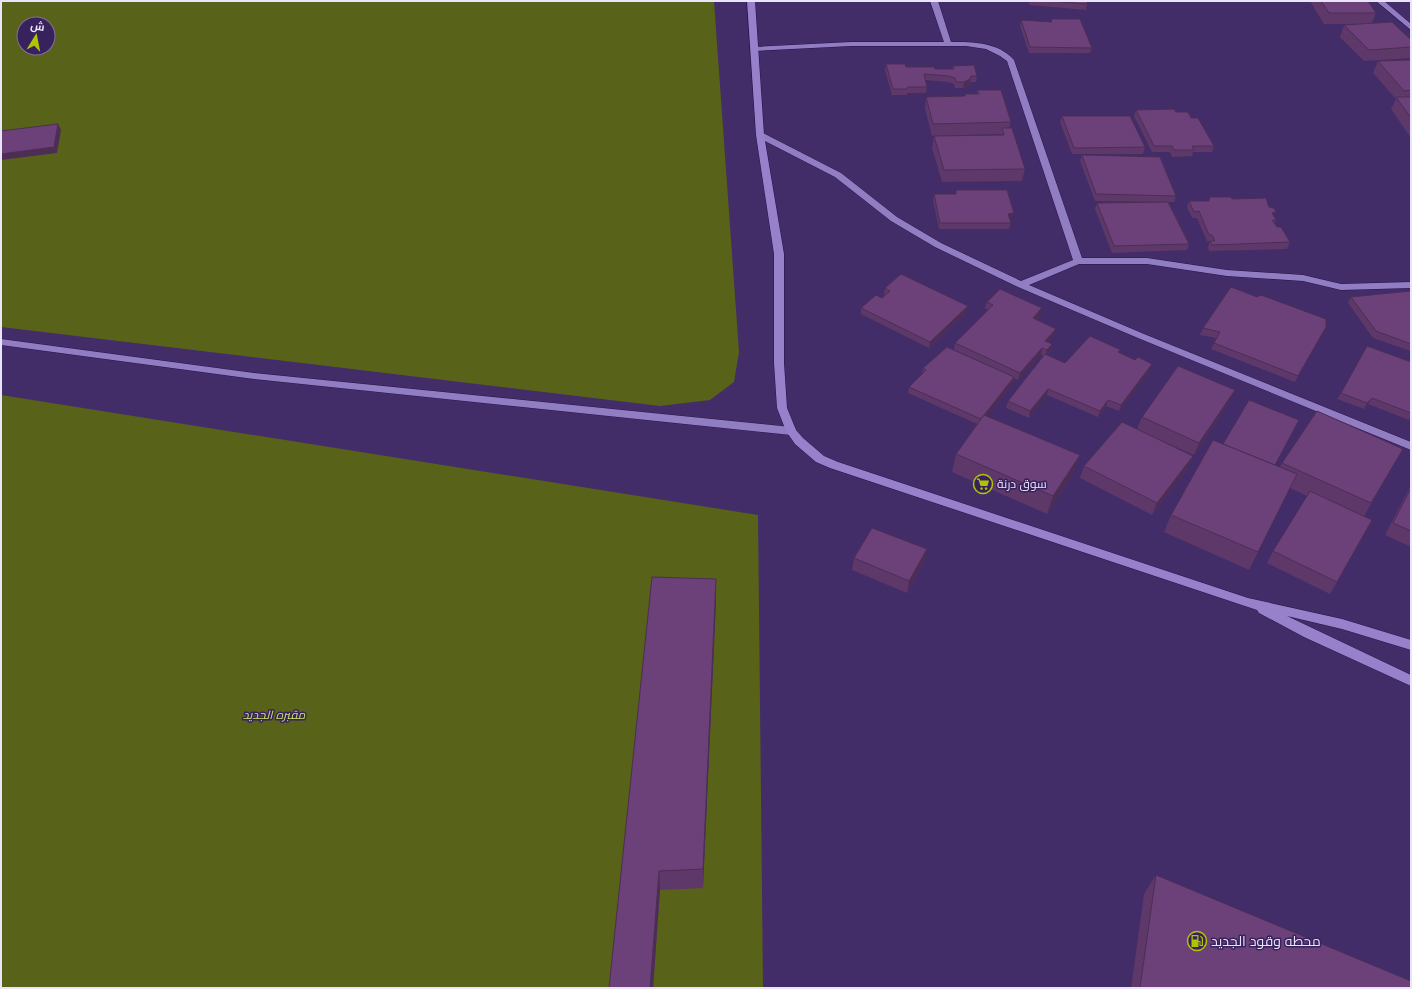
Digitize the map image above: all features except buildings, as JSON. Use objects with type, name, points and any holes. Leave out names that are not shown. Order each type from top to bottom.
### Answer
[{"type":"main road","points":[[751,1],[760,135],[780,254],[779,363],[782,408],[791,431],[809,451],[820,459],[834,465],[1248,602],[1342,624],[1411,645]]},
{"type":"main road","points":[[1248,602],[1308,633],[1411,681]]},
{"type":"street","points":[[934,1],[948,44]]},
{"type":"street","points":[[1380,1],[1411,28]]},
{"type":"street","points":[[754,49],[858,44],[975,44],[988,46],[1001,52],[1010,60],[1078,261]]},
{"type":"street","points":[[760,135],[838,175],[894,219],[938,245],[1020,285],[1411,446]]},
{"type":"street","points":[[1020,285],[1078,261],[1147,261],[1227,273],[1303,278],[1341,287],[1411,285]]},
{"type":"street","points":[[1,342],[254,376],[791,431]]},
{"type":"green space","points":[[1,1],[714,1],[739,352],[734,382],[710,400],[660,406],[1,327]]},
{"type":"green space","name":"مقبره الجديد","points":[[1,395],[758,515],[763,988],[1,988]]},
{"type":"place","name":"سوق درنة","points":[[983,484]]},
{"type":"place","name":"محطه وقود الجديد","points":[[1197,941]]}]
